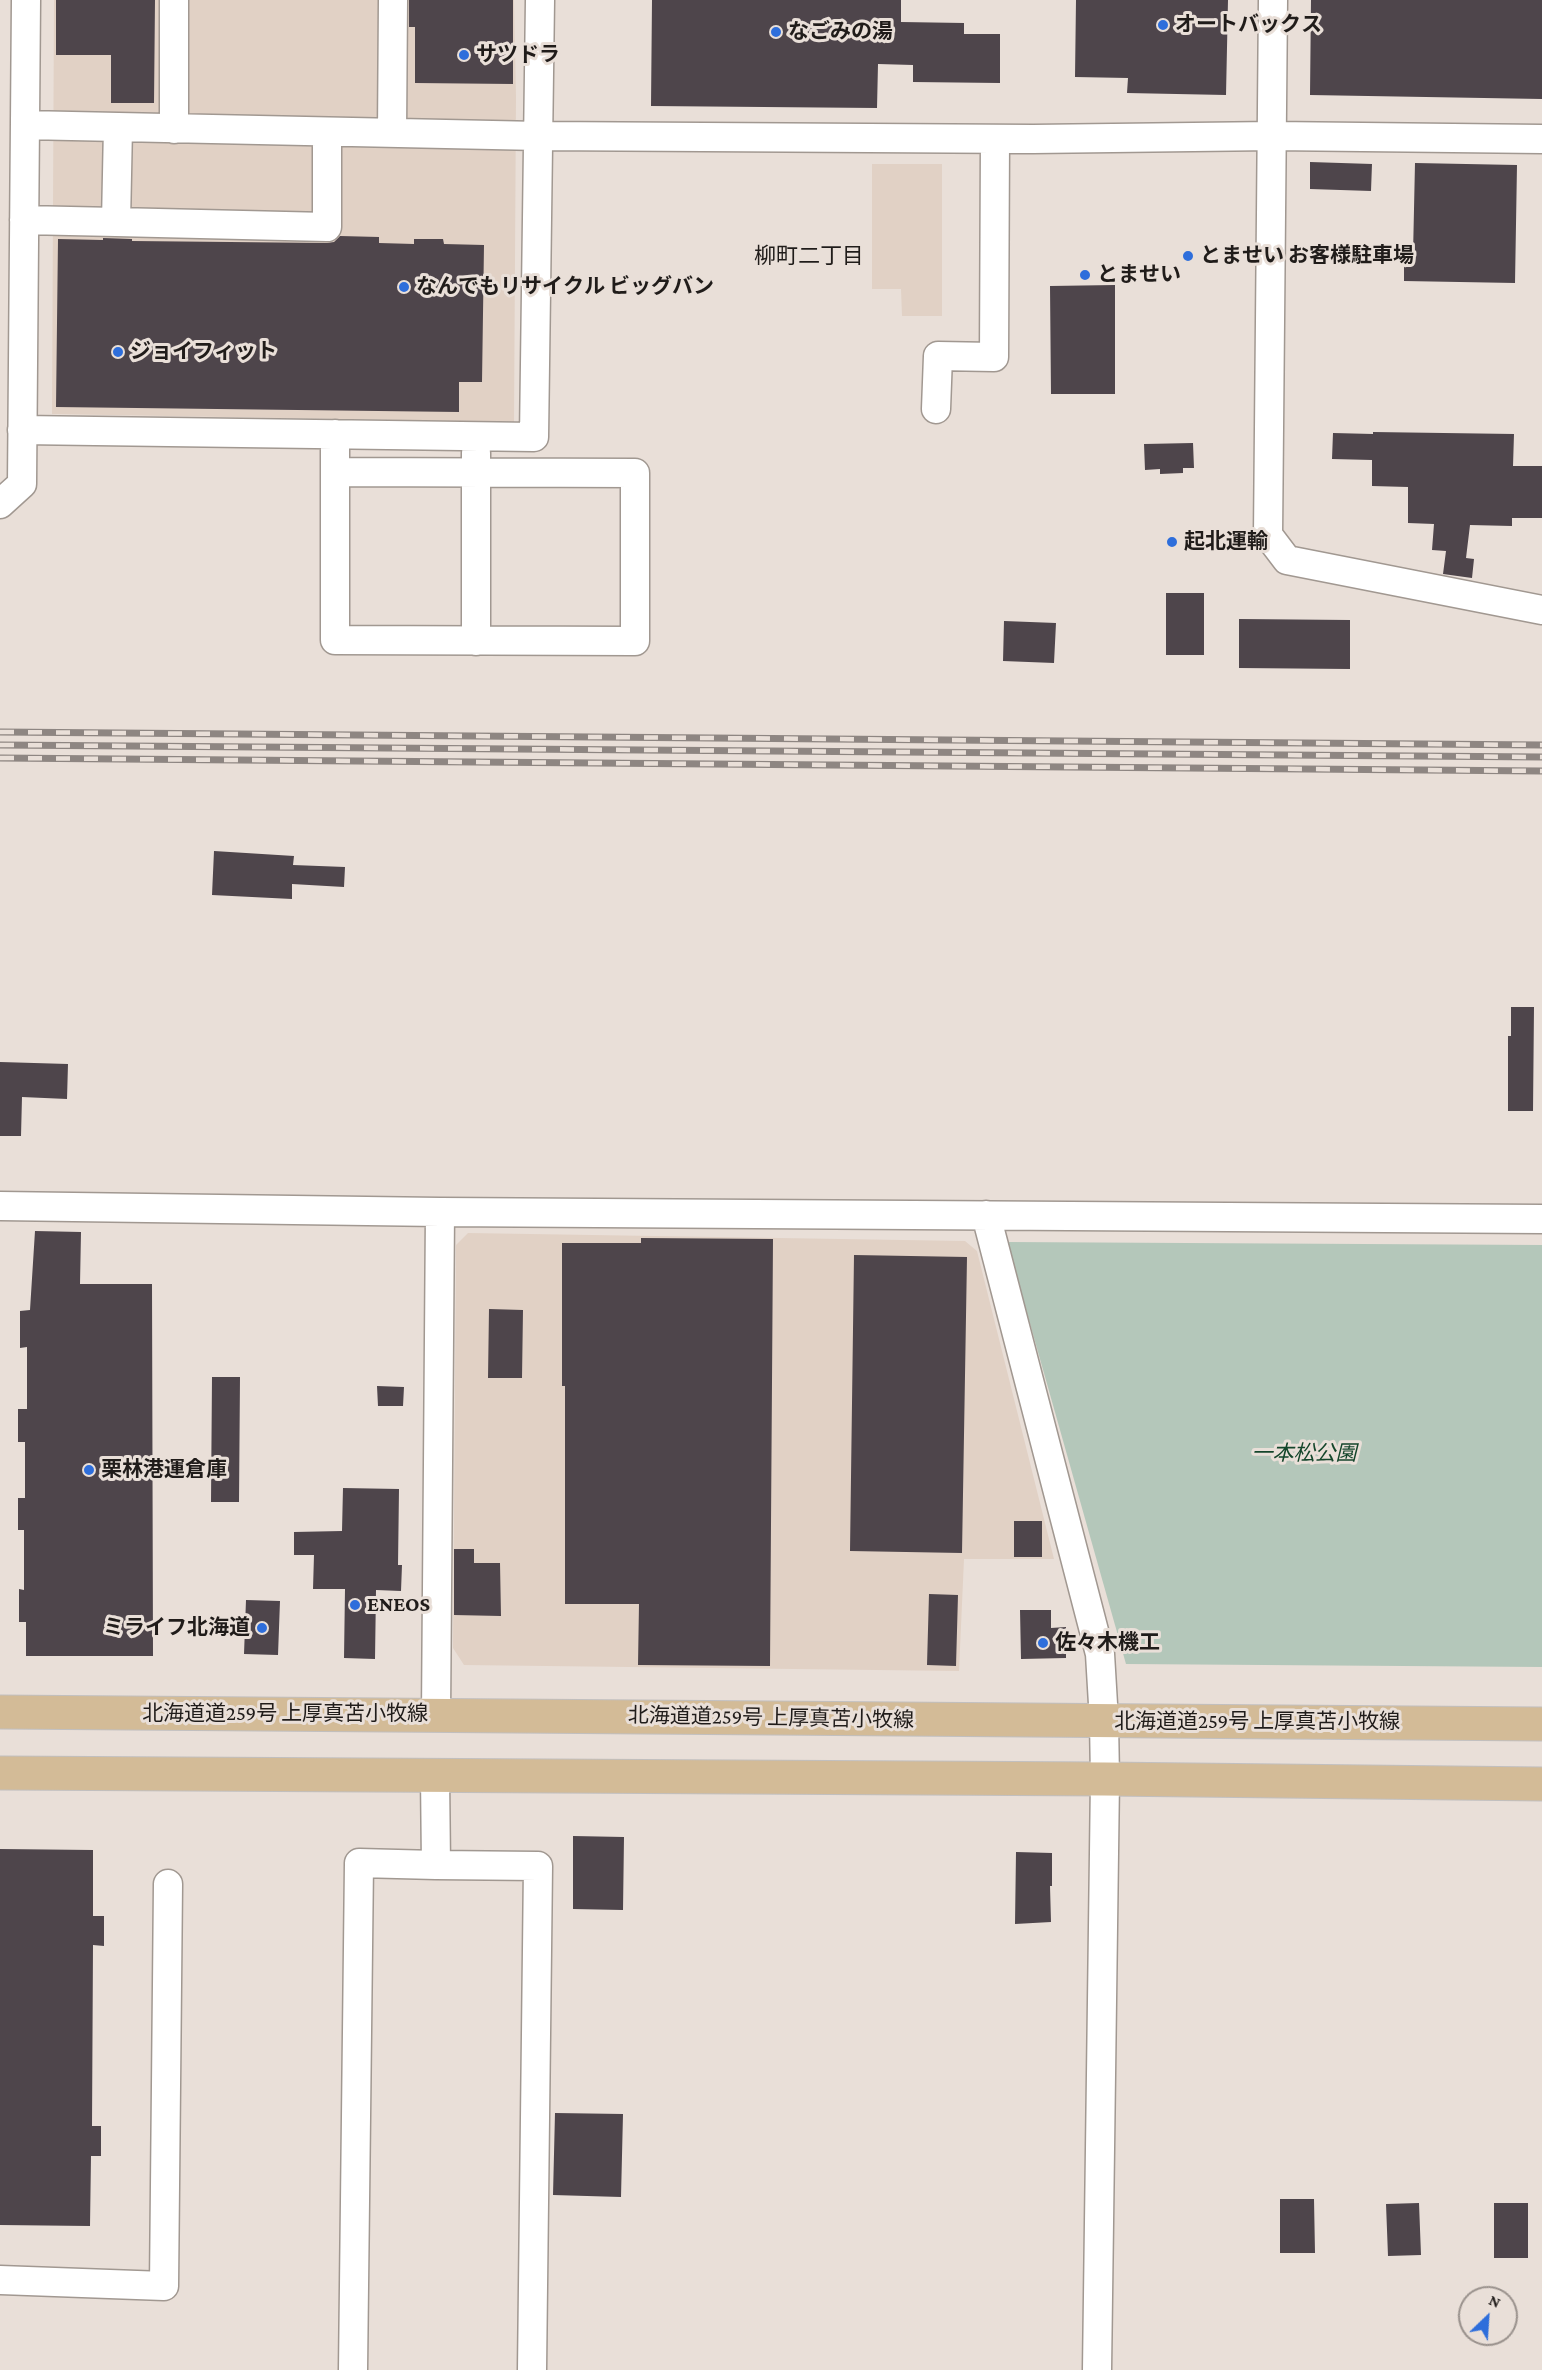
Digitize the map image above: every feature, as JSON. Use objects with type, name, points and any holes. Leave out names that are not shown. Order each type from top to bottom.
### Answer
[{"type":"main road","name":"北海道道259号 上厚真苫小牧線","points":[[0,1712],[1542,1724]]},
{"type":"main road","points":[[0,1773],[1105,1779],[1542,1784]]},
{"type":"street","points":[[0,504],[22,484],[26,0]]},
{"type":"street","points":[[174,0],[174,129]]},
{"type":"street","points":[[392,133],[393,0]]},
{"type":"street","points":[[22,430],[534,437],[540,0]]},
{"type":"street","points":[[1273,0],[1268,535],[1287,560],[1542,610]]},
{"type":"street","points":[[25,125],[539,136],[995,139],[1273,136],[1542,140]]},
{"type":"street","points":[[116,222],[118,127]]},
{"type":"street","points":[[24,220],[327,227],[327,132]]},
{"type":"street","points":[[936,409],[938,356],[994,357],[995,139]]},
{"type":"street","points":[[335,434],[335,640],[635,641],[635,473],[336,472]]},
{"type":"street","points":[[476,436],[476,641]]},
{"type":"street","points":[[0,1206],[440,1212],[1542,1219]]},
{"type":"street","points":[[436,1714],[440,1212]]},
{"type":"street","points":[[986,1215],[1100,1654],[1105,1779],[1097,2370]]},
{"type":"street","points":[[435,1776],[436,1864]]},
{"type":"street","points":[[353,2370],[359,1863],[538,1866],[532,2370]]},
{"type":"street","points":[[0,2280],[164,2286],[168,1884]]},
{"type":"shaded area","points":[[54,0],[514,0],[516,97],[514,422],[52,414]]},
{"type":"shaded area","points":[[872,164],[942,164],[942,316],[902,316],[901,289],[872,289]]},
{"type":"shaded area","points":[[468,1233],[965,1241],[977,1251],[1054,1559],[964,1559],[959,1671],[464,1665],[453,1648],[456,1245]]},
{"type":"green space","name":"一本松公園","points":[[1007,1242],[1542,1245],[1542,1667],[1126,1664]]},
{"type":"building","points":[[56,0],[155,0],[154,103],[111,103],[111,55],[56,55]]},
{"type":"building","name":"サツドラ","points":[[409,0],[513,0],[513,84],[415,83],[415,27],[409,27]]},
{"type":"building","name":"なごみの湯","points":[[652,0],[901,0],[901,22],[964,23],[964,34],[1000,34],[1000,83],[913,82],[913,65],[878,64],[877,108],[651,106]]},
{"type":"building","points":[[1076,0],[1228,0],[1226,95],[1127,93],[1128,78],[1075,77]]},
{"type":"building","points":[[1311,0],[1542,0],[1542,99],[1310,95]]},
{"type":"building","points":[[1310,162],[1372,164],[1371,191],[1310,189]]},
{"type":"building","points":[[1415,163],[1517,165],[1515,283],[1404,281],[1404,255],[1413,255]]},
{"type":"building","points":[[340,236],[379,237],[379,243],[414,244],[414,239],[443,239],[444,244],[484,245],[482,382],[459,382],[459,412],[56,407],[58,239],[327,243],[334,242]]},
{"type":"building","points":[[1115,285],[1115,394],[1051,394],[1050,286]]},
{"type":"building","points":[[1373,432],[1514,434],[1513,466],[1542,466],[1542,518],[1512,518],[1512,526],[1470,525],[1466,558],[1474,559],[1472,578],[1443,574],[1446,551],[1432,550],[1434,524],[1408,523],[1408,487],[1372,486],[1372,460],[1332,459],[1333,433],[1373,434]]},
{"type":"building","points":[[1193,443],[1194,468],[1183,468],[1183,473],[1160,474],[1160,469],[1145,470],[1144,444]]},
{"type":"building","points":[[1166,593],[1204,593],[1204,655],[1166,655]]},
{"type":"building","points":[[1239,619],[1350,620],[1350,669],[1239,668]]},
{"type":"building","points":[[1004,621],[1056,623],[1054,663],[1003,661]]},
{"type":"building","points":[[214,851],[294,856],[293,865],[345,867],[344,887],[292,884],[292,899],[212,895]]},
{"type":"building","points":[[1511,1007],[1534,1007],[1533,1111],[1508,1111],[1508,1036],[1511,1036]]},
{"type":"building","points":[[0,1062],[68,1064],[67,1099],[22,1097],[21,1136],[0,1136]]},
{"type":"building","name":"栗林港運倉庫","points":[[35,1231],[81,1232],[80,1284],[152,1284],[153,1656],[26,1656],[26,1622],[19,1622],[19,1589],[24,1590],[24,1530],[18,1530],[18,1498],[25,1498],[25,1442],[18,1442],[18,1409],[27,1409],[27,1347],[20,1348],[20,1311],[30,1310]]},
{"type":"building","points":[[641,1238],[773,1239],[770,1666],[638,1665],[639,1604],[565,1604],[565,1386],[562,1386],[562,1243],[641,1243]]},
{"type":"building","points":[[854,1255],[967,1257],[962,1553],[850,1551]]},
{"type":"building","points":[[489,1309],[523,1310],[522,1378],[488,1378]]},
{"type":"building","points":[[212,1377],[240,1377],[239,1502],[211,1502]]},
{"type":"building","points":[[377,1386],[404,1387],[403,1406],[378,1406]]},
{"type":"building","points":[[343,1488],[399,1489],[398,1565],[402,1565],[401,1591],[376,1590],[375,1659],[344,1658],[345,1589],[313,1589],[314,1555],[294,1555],[294,1532],[342,1531]]},
{"type":"building","points":[[1014,1521],[1042,1521],[1042,1557],[1014,1557]]},
{"type":"building","points":[[454,1549],[474,1549],[474,1563],[500,1563],[501,1616],[454,1615]]},
{"type":"building","points":[[929,1594],[958,1595],[956,1666],[927,1665]]},
{"type":"building","name":"ミライフ北海道","points":[[246,1600],[280,1601],[278,1655],[244,1654]]},
{"type":"building","name":"佐々木機工","points":[[1020,1610],[1051,1610],[1051,1628],[1066,1627],[1066,1658],[1021,1659]]},
{"type":"building","points":[[573,1836],[624,1837],[623,1910],[573,1909]]},
{"type":"building","points":[[0,1849],[93,1850],[93,1916],[104,1916],[104,1946],[93,1945],[92,2126],[101,2126],[101,2156],[91,2156],[90,2226],[0,2225]]},
{"type":"building","points":[[1016,1852],[1052,1853],[1051,1922],[1015,1924]]},
{"type":"building","points":[[555,2113],[623,2114],[621,2197],[553,2195]]},
{"type":"building","points":[[1280,2199],[1314,2199],[1315,2253],[1280,2253]]},
{"type":"building","points":[[1419,2203],[1421,2255],[1388,2256],[1386,2204]]},
{"type":"building","points":[[1494,2203],[1528,2203],[1528,2258],[1494,2258]]},
{"type":"railway","points":[[0,732],[1542,745]]},
{"type":"railway","points":[[0,745],[1542,757]]},
{"type":"railway","points":[[0,758],[1542,771]]},
{"type":"place","name":"オートバックス","points":[[1163,25]]},
{"type":"place","name":"なごみの湯","points":[[776,32]]},
{"type":"place","name":"サツドラ","points":[[464,55]]},
{"type":"place","name":"とませい お客様駐車場","points":[[1188,256]]},
{"type":"place","name":"とませい","points":[[1085,275]]},
{"type":"place","name":"なんでもリサイクル ビッグバン","points":[[404,287]]},
{"type":"place","name":"ジョイフィット","points":[[118,352]]},
{"type":"place","name":"起北運輸","points":[[1172,542]]},
{"type":"place","name":"栗林港運倉庫","points":[[89,1470]]},
{"type":"place","name":"ENEOS","points":[[355,1605]]},
{"type":"place","name":"ミライフ北海道","points":[[262,1628]]},
{"type":"place","name":"佐々木機工","points":[[1043,1643]]},
{"type":"district","name":"柳町二丁目","points":[[809,256]]}]
